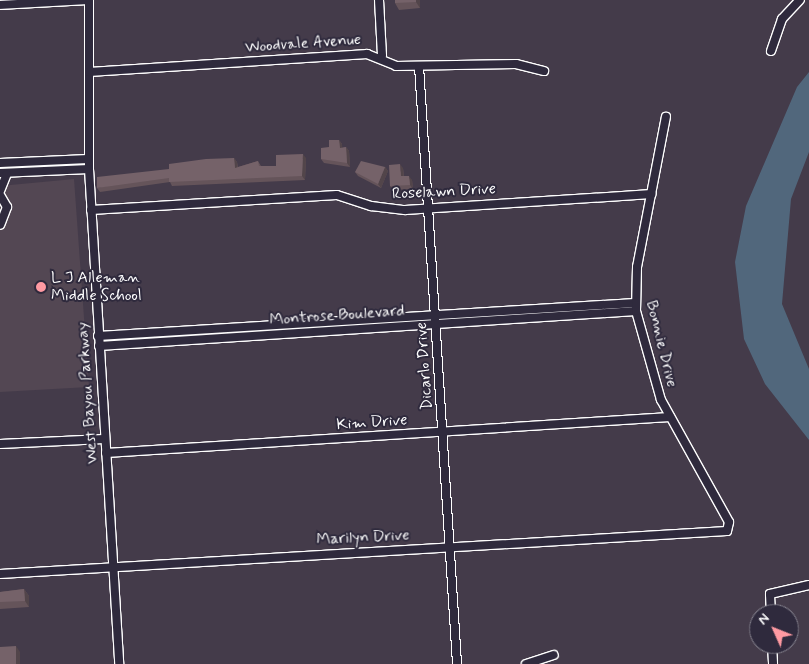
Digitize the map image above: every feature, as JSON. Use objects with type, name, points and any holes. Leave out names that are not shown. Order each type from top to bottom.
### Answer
[{"type":"street","points":[[0,5],[89,0]]},
{"type":"street","name":"West Bayou Parkway","points":[[89,0],[88,159],[119,664]]},
{"type":"street","points":[[379,0],[382,56]]},
{"type":"street","points":[[772,51],[782,19],[800,0]]},
{"type":"street","name":"Woodvale Avenue","points":[[89,72],[367,54],[382,56],[394,66],[516,64],[544,71]]},
{"type":"street","name":"Dicarlo Drive","points":[[419,66],[457,664]]},
{"type":"street","name":"Bonnie Drive","points":[[666,116],[651,194],[636,307],[656,388],[670,417],[729,522],[727,531]]},
{"type":"street","points":[[0,190],[3,173],[2,163],[88,159]]},
{"type":"street","points":[[3,173],[89,169]]},
{"type":"street","name":"Roselawn Drive","points":[[91,210],[337,195],[382,209],[429,208],[651,194]]},
{"type":"street","points":[[0,195],[7,207],[0,225]]},
{"type":"street","name":"Montrose Boulevard","points":[[99,346],[436,320],[636,307]]},
{"type":"street","name":"Montrose Boulevard","points":[[98,336],[436,320]]},
{"type":"street","name":"Kim Drive","points":[[106,453],[670,417]]},
{"type":"street","points":[[0,444],[104,439]]},
{"type":"street","name":"Marilyn Drive","points":[[0,574],[727,531]]},
{"type":"street","points":[[770,604],[770,594],[809,585]]},
{"type":"street","points":[[526,664],[554,655]]},
{"type":"shaded area","name":"L J Alleman Middle School","points":[[74,179],[89,387],[0,392],[0,186]]},
{"type":"water","points":[[809,72],[809,152],[791,199],[782,304],[809,369],[809,440],[765,384],[744,339],[735,262],[746,206],[797,87]]},
{"type":"building","points":[[395,0],[416,0],[416,2],[395,3]]},
{"type":"building","points":[[329,140],[339,140],[340,148],[346,147],[347,163],[321,159],[321,148],[329,147]]},
{"type":"building","points":[[303,154],[302,176],[169,182],[169,178],[97,188],[97,177],[169,169],[169,164],[206,159],[234,158],[235,168],[258,161],[259,166],[276,166],[276,155]]},
{"type":"building","points":[[361,161],[385,167],[378,184],[355,172]]},
{"type":"building","points":[[400,164],[401,176],[409,176],[410,185],[390,186],[389,165]]},
{"type":"building","points":[[24,589],[25,601],[0,602],[0,592]]},
{"type":"building","points":[[16,646],[16,664],[0,664],[0,647]]},
{"type":"place","name":"L J Alleman Middle School","points":[[41,287]]}]
